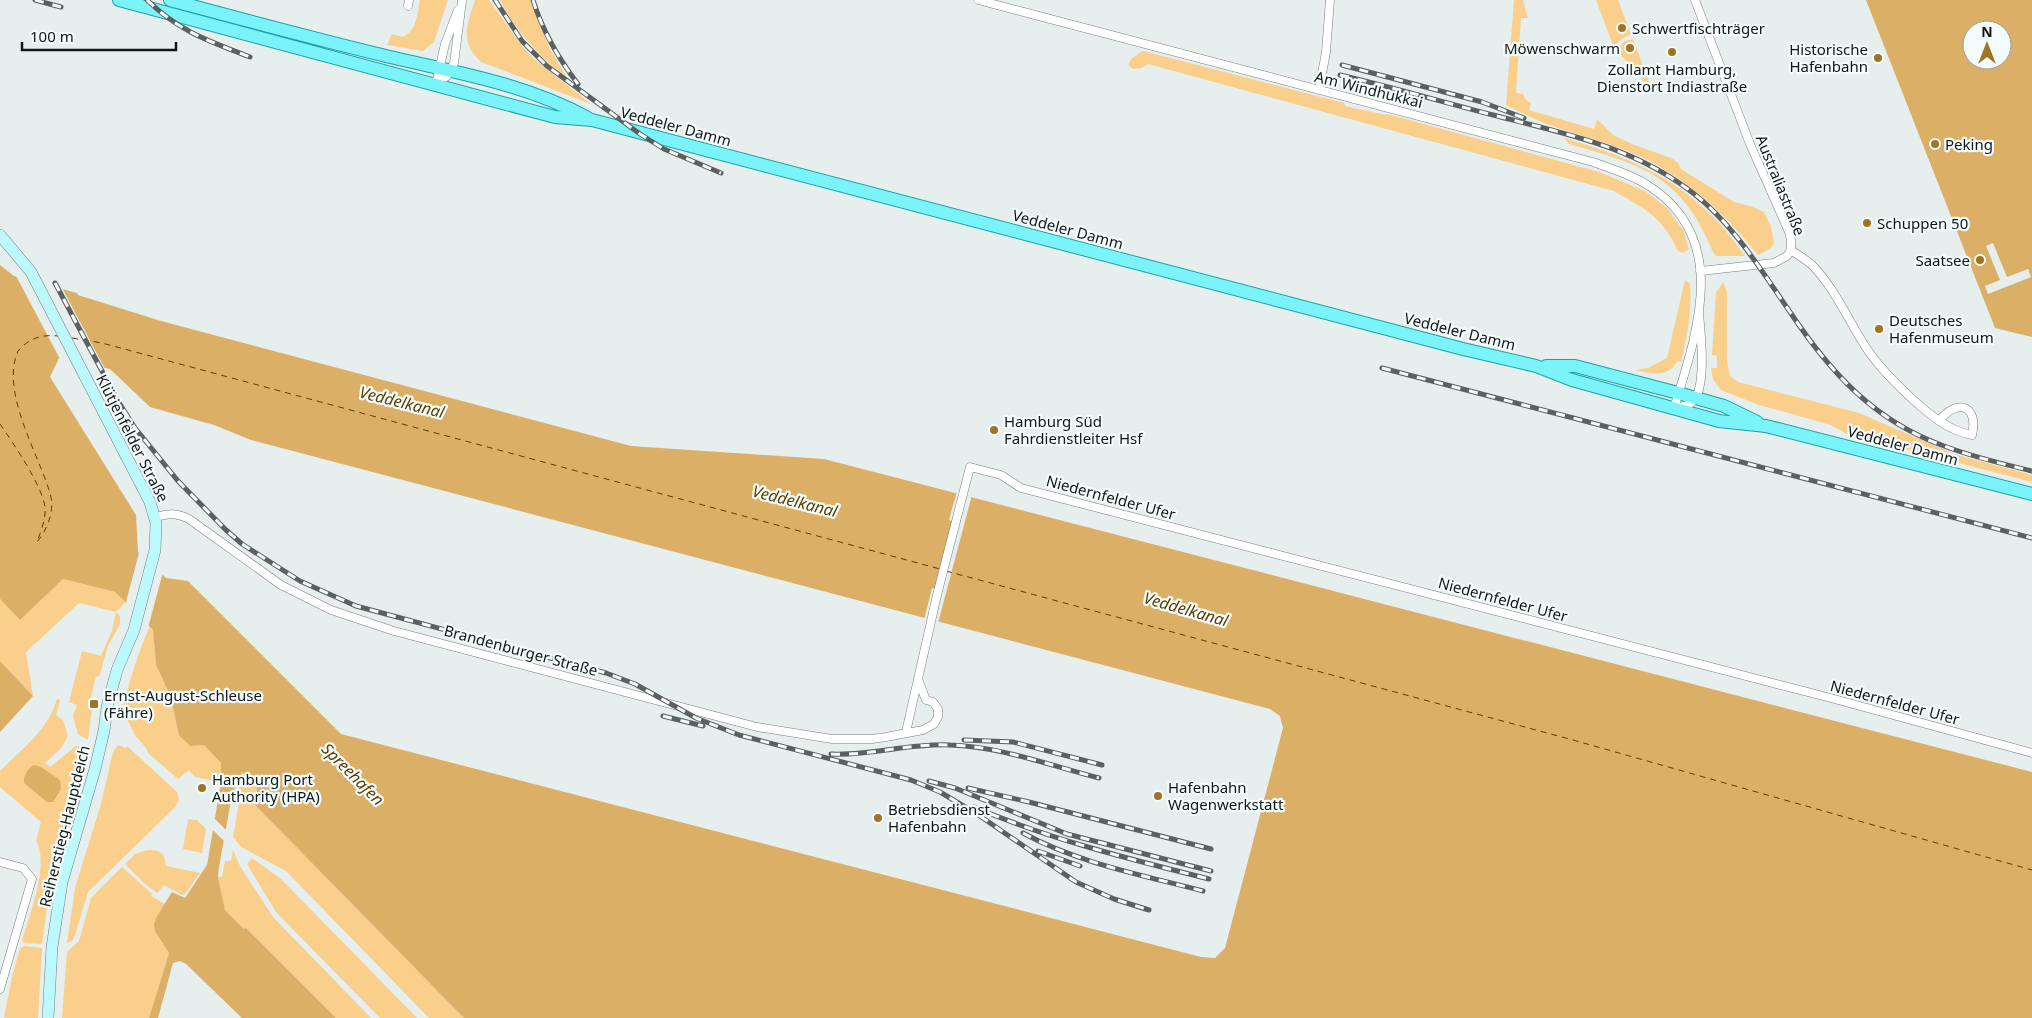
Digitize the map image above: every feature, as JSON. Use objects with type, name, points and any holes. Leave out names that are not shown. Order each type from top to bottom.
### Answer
[{"type":"main road","name":"Veddeler Damm","points":[[119,0],[555,117],[592,120],[1435,342],[1536,366],[1572,380],[1719,421],[1766,426],[2032,494]]},
{"type":"main road","name":"Veddeler Damm","points":[[170,0],[361,50],[501,83],[560,103],[592,120]]},
{"type":"main road","name":"Veddeler Damm","points":[[1536,366],[1575,366],[1724,406],[1766,426]]},
{"type":"street","name":"Am Windhukkai","points":[[978,0],[1593,162],[1624,173],[1648,185],[1667,199],[1682,216],[1695,239],[1700,271],[1701,373],[1696,398]]},
{"type":"street","points":[[1319,90],[1326,52],[1330,0]]},
{"type":"street","name":"Australiastraße","points":[[1695,0],[1750,144],[1789,232],[1791,250],[1811,264],[1827,283],[1869,351],[1902,390],[1939,421],[1962,433],[1972,435],[1973,417],[1964,408],[1954,408],[1946,412],[1939,421]]},
{"type":"street","points":[[436,84],[456,56],[462,1]]},
{"type":"street","points":[[436,84],[445,69],[450,29],[462,1]]},
{"type":"street","name":"Klütjenfelder Straße","points":[[0,235],[21,258],[34,278],[80,363],[150,502],[156,518],[157,533],[152,561],[138,618],[117,670],[107,707],[104,731]]},
{"type":"street","points":[[1700,271],[1774,263],[1788,256],[1791,250]]},
{"type":"street","name":"Am Windhukkai","points":[[1674,408],[1691,351],[1699,314]]},
{"type":"street","points":[[1674,408],[1686,406],[1696,398]]},
{"type":"street","name":"Niedernfelder Ufer","points":[[918,679],[970,467],[1001,475],[1021,488],[1817,695],[2032,753]]},
{"type":"street","name":"Brandenburger Straße","points":[[156,518],[167,514],[174,514],[189,519],[281,586],[331,610],[394,632],[757,728],[832,739],[872,739],[923,730],[934,724],[938,717],[938,709],[933,702],[926,700],[918,679]]},
{"type":"street","points":[[906,732],[918,679]]},
{"type":"street","points":[[912,704],[926,700]]},
{"type":"street","name":"Reiherstieg-Hauptdeich","points":[[48,1018],[52,947],[58,901],[104,731]]},
{"type":"street","points":[[0,862],[23,868],[32,879],[0,989]]},
{"type":"shaded area","points":[[420,0],[448,0],[434,42],[423,51],[387,45],[392,34],[403,37],[414,26]]},
{"type":"shaded area","points":[[475,0],[489,0],[522,46],[534,59],[591,104],[481,62],[474,55],[467,40],[469,17]]},
{"type":"shaded area","points":[[500,0],[531,0],[549,47],[568,80],[530,44],[514,24]]},
{"type":"shaded area","points":[[1514,0],[1523,0],[1528,18],[1521,18],[1516,93],[1523,94],[1526,100],[1531,103],[1529,110],[1594,129],[1597,119],[1613,135],[1671,158],[1678,163],[1681,169],[1734,202],[1764,212],[1771,227],[1774,243],[1770,249],[1758,255],[1712,205],[1677,178],[1638,155],[1544,123],[1506,105]]},
{"type":"shaded area","points":[[1596,0],[1618,0],[1631,34],[1620,40],[1614,48]]},
{"type":"shaded area","points":[[1633,39],[1650,84],[1646,86],[1637,71],[1616,51],[1625,41]]},
{"type":"shaded area","points":[[1143,51],[1344,103],[1345,106],[1387,114],[1599,172],[1645,191],[1667,208],[1683,230],[1689,249],[1683,253],[1678,251],[1666,230],[1652,215],[1614,191],[1148,64],[1142,68],[1133,69],[1128,65],[1132,58]]},
{"type":"shaded area","points":[[1564,138],[1627,160],[1665,179],[1700,204],[1728,233],[1745,256],[1716,256],[1701,226],[1688,206],[1657,177],[1639,167],[1618,159],[1569,144]]},
{"type":"shaded area","points":[[1685,280],[1690,284],[1690,314],[1681,362],[1677,361],[1673,367],[1664,373],[1634,370],[1648,368],[1667,358]]},
{"type":"shaded area","points":[[1723,282],[1727,292],[1727,362],[1730,376],[1738,382],[1859,413],[1954,454],[2032,475],[2032,482],[1847,434],[1831,425],[1759,405],[1721,390],[1713,379],[1711,368],[1717,368],[1717,356],[1712,355],[1716,293]]},
{"type":"shaded area","points":[[63,579],[115,592],[125,603],[116,612],[79,603],[26,652],[33,696],[0,661],[0,599],[20,620]]},
{"type":"shaded area","points":[[116,612],[120,616],[120,624],[108,646],[99,677],[96,676],[89,705],[92,707],[88,740],[78,734],[73,716],[77,705],[69,702],[82,651],[101,656],[112,631]]},
{"type":"shaded area","points":[[150,627],[153,630],[156,665],[170,695],[179,735],[204,745],[221,763],[221,782],[195,777],[189,770],[178,779],[148,753],[134,734],[125,715],[124,709],[127,693],[139,654]]},
{"type":"shaded area","points":[[57,699],[60,700],[56,715],[63,720],[68,736],[61,748],[45,763],[50,767],[76,746],[86,748],[52,870],[42,944],[24,943],[22,940],[40,875],[40,850],[36,841],[41,822],[0,787],[0,771],[41,730]]},
{"type":"shaded area","points":[[118,745],[126,748],[127,746],[177,792],[179,800],[175,807],[88,892],[75,935],[72,941],[67,943],[75,888],[101,804],[113,752]]},
{"type":"shaded area","points":[[242,772],[257,788],[255,805],[464,1018],[429,1018],[286,871],[241,847],[233,837],[239,803],[237,802],[240,784],[236,783]]},
{"type":"shaded area","points":[[188,819],[197,820],[206,829],[202,853],[183,849]]},
{"type":"shaded area","points":[[147,850],[161,853],[166,866],[200,873],[185,894],[182,895],[164,885],[157,893],[125,864],[135,854]]},
{"type":"shaded area","points":[[233,850],[240,866],[273,917],[371,1018],[336,1018],[246,928],[244,929],[225,910],[218,877],[222,877],[225,861],[231,861]]},
{"type":"shaded area","points":[[252,858],[281,879],[417,1018],[380,1018],[276,912],[247,864]]},
{"type":"shaded area","points":[[122,867],[152,894],[151,896],[165,904],[155,925],[169,953],[149,1018],[62,1018],[67,952],[79,941],[91,898]]},
{"type":"shaded area","points":[[24,946],[42,948],[38,1018],[4,1018],[20,948]]},
{"type":"water","points":[[1866,0],[2032,0],[2032,337],[1995,328]]},
{"type":"water","points":[[0,265],[14,276],[77,293],[78,295],[161,321],[631,446],[824,459],[2032,772],[2032,1018],[464,1018],[255,805],[257,788],[242,772],[232,795],[219,867],[218,877],[225,910],[244,929],[246,928],[336,1018],[242,1018],[186,964],[180,961],[173,963],[158,1018],[149,1018],[169,953],[155,931],[154,925],[156,918],[172,892],[185,898],[207,865],[221,782],[221,763],[204,745],[190,746],[179,735],[170,695],[156,665],[153,630],[115,592],[63,579],[20,620],[0,599]],"holes":[[[59,358],[110,369],[150,407],[214,425],[251,440],[1270,709],[1280,716],[1283,728],[1225,948],[1215,958],[1201,957],[341,734],[188,581],[166,578],[138,552],[136,515],[50,377]]]},
{"type":"water","points":[[0,661],[33,696],[0,732]]},
{"type":"water","points":[[34,765],[41,767],[60,780],[61,789],[53,802],[47,802],[24,783],[26,772]]},
{"type":"pier","points":[[1993,243],[2007,277],[2028,269],[2031,277],[1988,294],[1985,286],[2000,280],[1986,246]]},
{"type":"pier","points":[[15,274],[61,286],[105,369],[60,359]]},
{"type":"pier","points":[[957,491],[972,495],[938,623],[924,620],[932,588],[936,589],[954,522],[949,520]]},
{"type":"pier","points":[[140,549],[163,572],[148,628],[125,606]]},
{"type":"pier","points":[[213,817],[228,832],[226,843],[211,828]]},
{"type":"ferry route","points":[[0,424],[26,464],[43,498],[45,516],[37,542],[44,531],[52,506],[50,493],[17,403],[14,367],[18,351],[26,343],[35,338],[58,336]]},
{"type":"ferry route","points":[[72,338],[102,343],[940,569]]},
{"type":"ferry route","points":[[946,571],[1573,740],[2032,870]]},
{"type":"railway","points":[[35,0],[61,7]]},
{"type":"railway","points":[[147,0],[183,28],[250,57]]},
{"type":"railway","points":[[495,0],[522,41],[547,66],[640,134],[664,149],[721,173]]},
{"type":"railway","points":[[533,0],[541,23],[552,44],[578,84]]},
{"type":"railway","points":[[1342,65],[1482,102],[1524,118]]},
{"type":"railway","points":[[1340,75],[1572,136],[1622,153],[1670,177],[1693,193],[1721,219],[1746,249],[1821,355],[1856,392],[1875,408],[1919,436],[1977,457],[2032,471]]},
{"type":"railway","points":[[55,283],[118,401],[135,428],[178,481],[242,544],[300,581],[356,606],[606,673],[635,684],[696,718],[739,735],[911,780],[940,792],[977,814],[1076,882],[1114,899],[1149,910]]},
{"type":"railway","points":[[1382,368],[2032,538]]},
{"type":"railway","points":[[663,716],[703,726]]},
{"type":"railway","points":[[964,740],[1013,742],[1102,765]]},
{"type":"railway","points":[[831,754],[861,753],[935,745],[968,746],[1025,757],[1099,778]]},
{"type":"railway","points":[[929,781],[955,788],[1067,834],[1211,871]]},
{"type":"railway","points":[[968,788],[1211,849]]},
{"type":"railway","points":[[974,807],[1060,839],[1209,879]]},
{"type":"railway","points":[[1023,833],[1088,860],[1134,874],[1203,891]]},
{"type":"railway","points":[[1038,851],[1080,866]]},
{"type":"place","name":"Schwertfischträger","points":[[1622,28]]},
{"type":"place","name":"Möwenschwarm","points":[[1630,48]]},
{"type":"place","name":"Zollamt Hamburg, Dienstort Indiastraße","points":[[1672,52]]},
{"type":"place","name":"Historische Hafenbahn","points":[[1878,58]]},
{"type":"place","name":"Peking","points":[[1935,144]]},
{"type":"place","name":"Schuppen 50","points":[[1867,223]]},
{"type":"place","name":"Saatsee","points":[[1980,260]]},
{"type":"place","name":"Deutsches Hafenmuseum","points":[[1879,329]]},
{"type":"place","name":"Hamburg Süd Fahrdienstleiter Hsf","points":[[994,430]]},
{"type":"place","name":"Ernst-August-Schleuse (Fähre)","points":[[94,704]]},
{"type":"place","name":"Hamburg Port Authority (HPA)","points":[[202,788]]},
{"type":"place","name":"Hafenbahn Wagenwerkstatt","points":[[1158,796]]},
{"type":"place","name":"Betriebsdienst Hafenbahn","points":[[878,818]]},
{"type":"water label","name":"Veddelkanal","points":[[402,402]]},
{"type":"water label","name":"Veddelkanal","points":[[795,501]]},
{"type":"water label","name":"Veddelkanal","points":[[1186,609]]},
{"type":"water label","name":"Spreehafen","points":[[353,774]]}]
